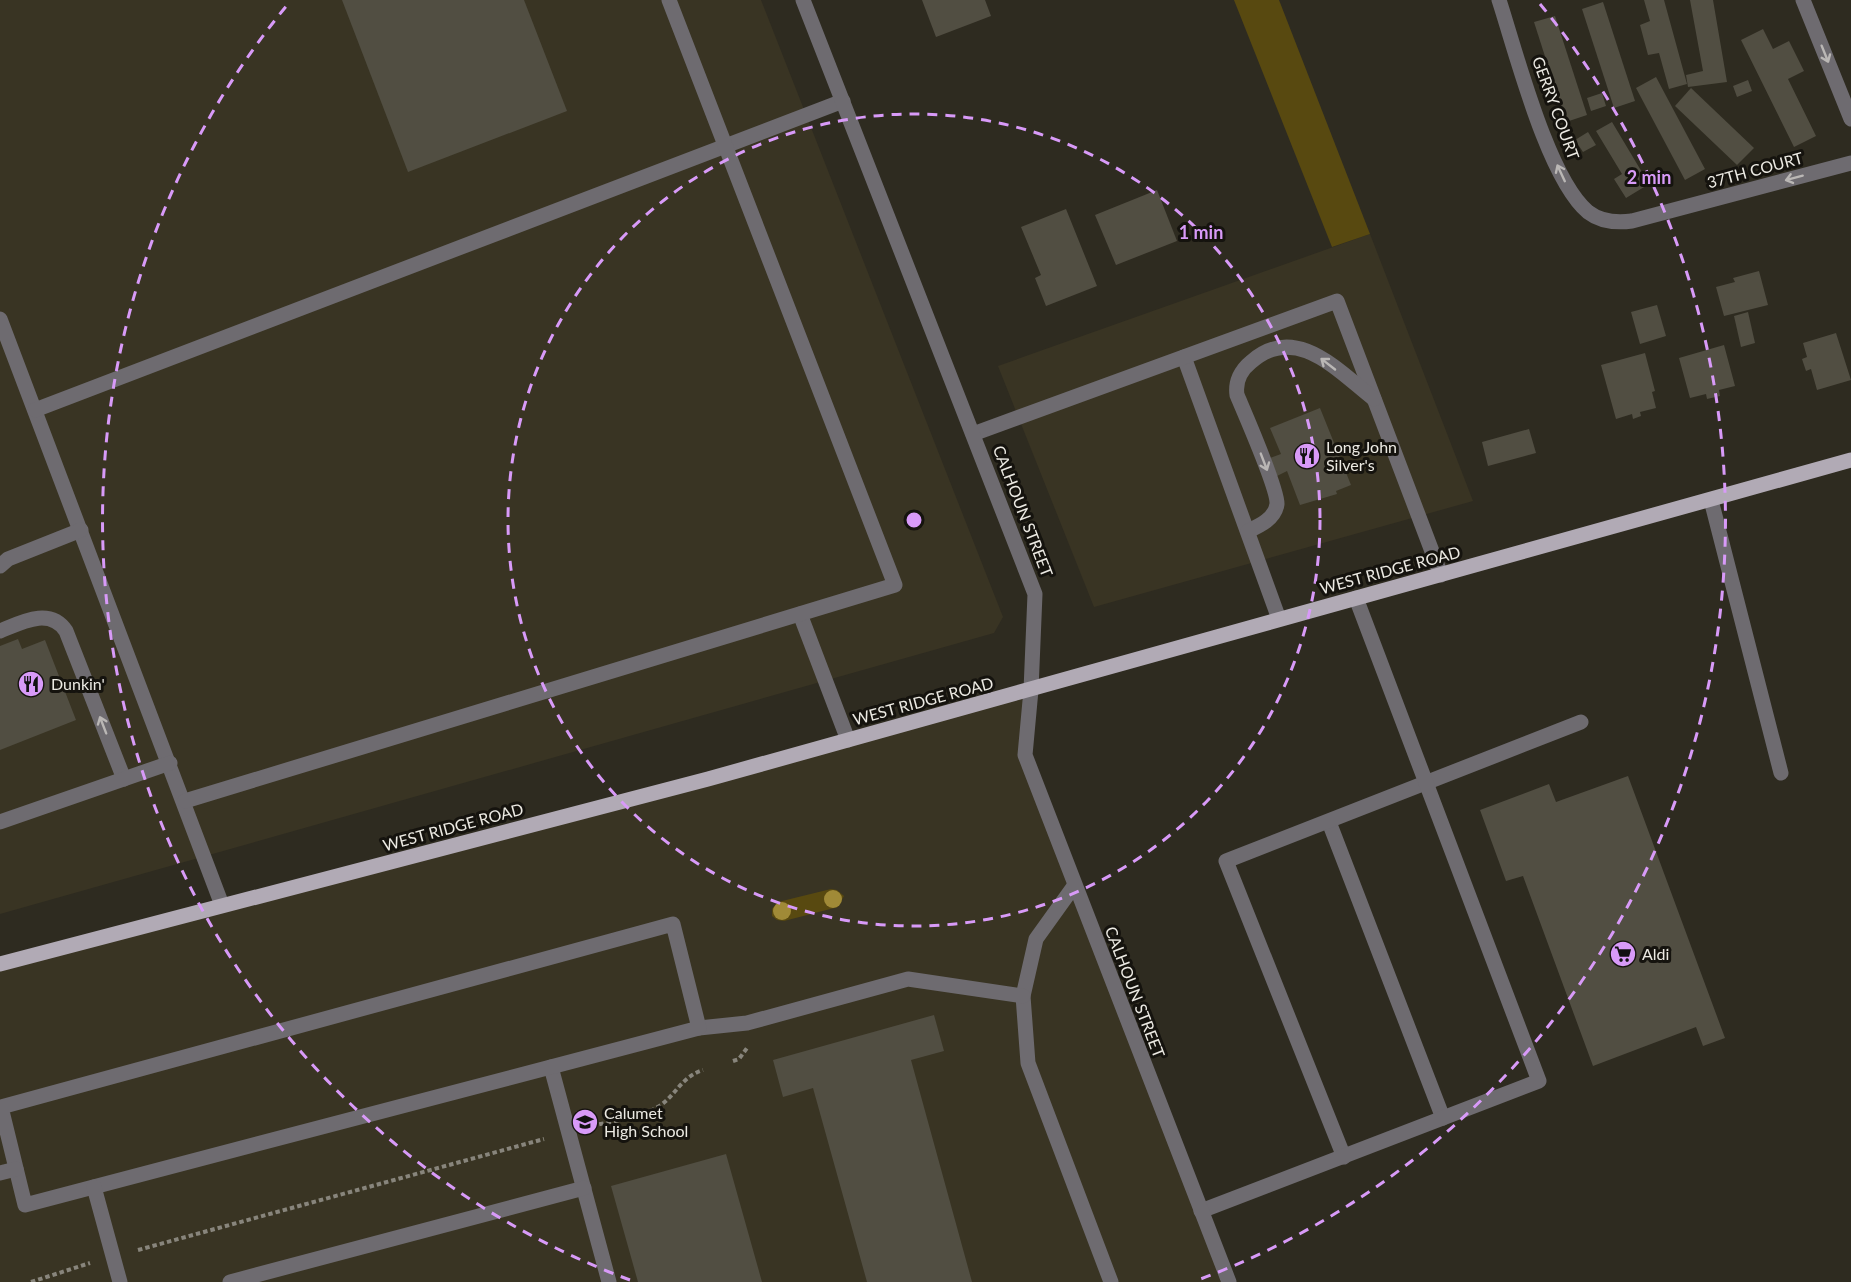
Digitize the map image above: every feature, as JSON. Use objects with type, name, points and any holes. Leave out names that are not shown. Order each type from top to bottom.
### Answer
[{"type":"main road","name":"WEST RIDGE ROAD","points":[[0,964],[708,779],[1851,460]]},
{"type":"street","points":[[185,801],[895,585],[669,0]]},
{"type":"street","name":"CALHOUN STREET","points":[[802,0],[1035,594],[1031,690],[1025,755],[1229,1282]]},
{"type":"street","name":"GERRY COURT","points":[[1500,0],[1532,103],[1560,172],[1580,203],[1598,218]]},
{"type":"street","points":[[1803,0],[1851,119]]},
{"type":"street","points":[[35,410],[843,102]]},
{"type":"street","name":"37TH COURT","points":[[1598,218],[1620,222],[1632,221],[1851,163]]},
{"type":"street","points":[[974,434],[1337,301],[1441,575]]},
{"type":"street","points":[[0,319],[185,801],[222,906]]},
{"type":"street","points":[[1248,531],[1271,517],[1277,504],[1272,484],[1237,395],[1237,383],[1245,368],[1261,355],[1297,346],[1318,356],[1374,399]]},
{"type":"street","points":[[1184,357],[1279,619]]},
{"type":"street","points":[[1710,500],[1781,773]]},
{"type":"street","points":[[0,566],[8,559],[81,530]]},
{"type":"street","points":[[1202,1211],[1539,1082],[1356,598]]},
{"type":"street","points":[[800,614],[848,740]]},
{"type":"street","points":[[0,631],[35,619],[55,618],[61,622],[124,779]]},
{"type":"street","points":[[1344,1157],[1226,861],[1581,722]]},
{"type":"street","points":[[0,805],[3,821],[170,763]]},
{"type":"street","points":[[1329,822],[1443,1118]]},
{"type":"street","points":[[1074,886],[1036,939],[1023,996],[1028,1063],[1111,1282]]},
{"type":"street","points":[[699,1028],[673,924],[1,1107],[25,1205],[699,1028],[747,1023],[908,979],[1023,996]]},
{"type":"street","points":[[551,1067],[609,1282]]},
{"type":"street","points":[[0,1173],[16,1169]]},
{"type":"street","points":[[94,1187],[120,1282]]},
{"type":"street","points":[[230,1282],[584,1188]]},
{"type":"path","points":[[733,1061],[739,1059],[744,1050],[754,1044]]},
{"type":"path","points":[[582,1129],[655,1108],[668,1100],[685,1078],[703,1070]]},
{"type":"path","points":[[31,1282],[113,1257],[552,1137]]},
{"type":"shaded area","points":[[0,0],[761,0],[1003,617],[994,633],[0,914]]},
{"type":"shaded area","points":[[1234,0],[1279,0],[1370,234],[1332,247]]},
{"type":"shaded area","points":[[1370,234],[1473,501],[1094,607],[998,366]]},
{"type":"shaded area","name":"Calumet High School","points":[[1031,690],[1025,755],[1232,1282],[0,1282],[0,962]]},
{"type":"shaded area","points":[[831,889],[837,890],[844,896],[838,907],[784,921],[772,916],[772,909],[778,902]]},
{"type":"building","points":[[342,0],[524,0],[567,111],[408,172]]},
{"type":"building","points":[[922,0],[985,0],[991,16],[936,37]]},
{"type":"building","points":[[1644,0],[1664,0],[1687,84],[1669,89],[1659,53],[1648,55],[1640,25],[1650,21]]},
{"type":"building","points":[[1690,0],[1713,0],[1727,82],[1688,87],[1686,75],[1703,71]]},
{"type":"building","points":[[1603,2],[1635,101],[1614,108],[1582,9]]},
{"type":"building","points":[[1555,16],[1587,115],[1566,122],[1534,22]]},
{"type":"building","points":[[1763,29],[1773,49],[1789,41],[1804,71],[1788,79],[1816,136],[1794,147],[1741,40]]},
{"type":"building","points":[[1656,77],[1705,169],[1685,180],[1636,88]]},
{"type":"building","points":[[1748,80],[1752,91],[1737,97],[1733,86]]},
{"type":"building","points":[[1691,88],[1754,148],[1737,165],[1675,106]]},
{"type":"building","points":[[1602,93],[1606,106],[1591,111],[1587,98]]},
{"type":"building","points":[[1612,122],[1649,184],[1626,198],[1614,179],[1622,174],[1596,131]]},
{"type":"building","points":[[1588,132],[1596,145],[1583,152],[1575,140]]},
{"type":"building","points":[[1157,190],[1177,241],[1116,265],[1095,215]]},
{"type":"building","points":[[1066,209],[1097,286],[1046,306],[1035,278],[1041,275],[1021,227]]},
{"type":"building","points":[[1759,271],[1768,305],[1724,316],[1716,287],[1735,282],[1733,278]]},
{"type":"building","points":[[1657,305],[1666,336],[1640,344],[1631,312]]},
{"type":"building","points":[[1748,312],[1755,343],[1741,347],[1734,316]]},
{"type":"building","points":[[1836,333],[1851,380],[1817,390],[1811,369],[1806,371],[1802,359],[1807,357],[1803,343]]},
{"type":"building","points":[[1724,345],[1735,386],[1719,390],[1720,396],[1707,399],[1706,394],[1690,398],[1679,358]]},
{"type":"building","points":[[1645,353],[1655,391],[1652,392],[1656,408],[1640,412],[1641,416],[1633,419],[1632,414],[1616,419],[1601,365]]},
{"type":"building","name":"Long John Silver's","points":[[1320,408],[1351,485],[1336,491],[1337,494],[1300,505],[1287,471],[1277,476],[1270,458],[1281,454],[1270,428]]},
{"type":"building","points":[[1529,429],[1536,453],[1488,466],[1482,442]]},
{"type":"building","name":"Dunkin'","points":[[18,639],[22,649],[45,640],[76,720],[0,750],[0,646]]},
{"type":"building","name":"Aldi","points":[[1628,776],[1725,1038],[1703,1046],[1696,1027],[1593,1066],[1523,876],[1506,881],[1480,810],[1549,784],[1556,802]]},
{"type":"building","points":[[934,1015],[944,1051],[911,1060],[972,1282],[867,1282],[813,1088],[783,1097],[773,1060]]},
{"type":"building","points":[[726,1154],[762,1282],[638,1282],[611,1186]]},
{"type":"place","name":"Long John Silver's","points":[[1307,456]]},
{"type":"place","name":"Dunkin'","points":[[31,684]]},
{"type":"place","name":"Aldi","points":[[1623,954]]},
{"type":"place","name":"Calumet High School","points":[[585,1122]]}]
